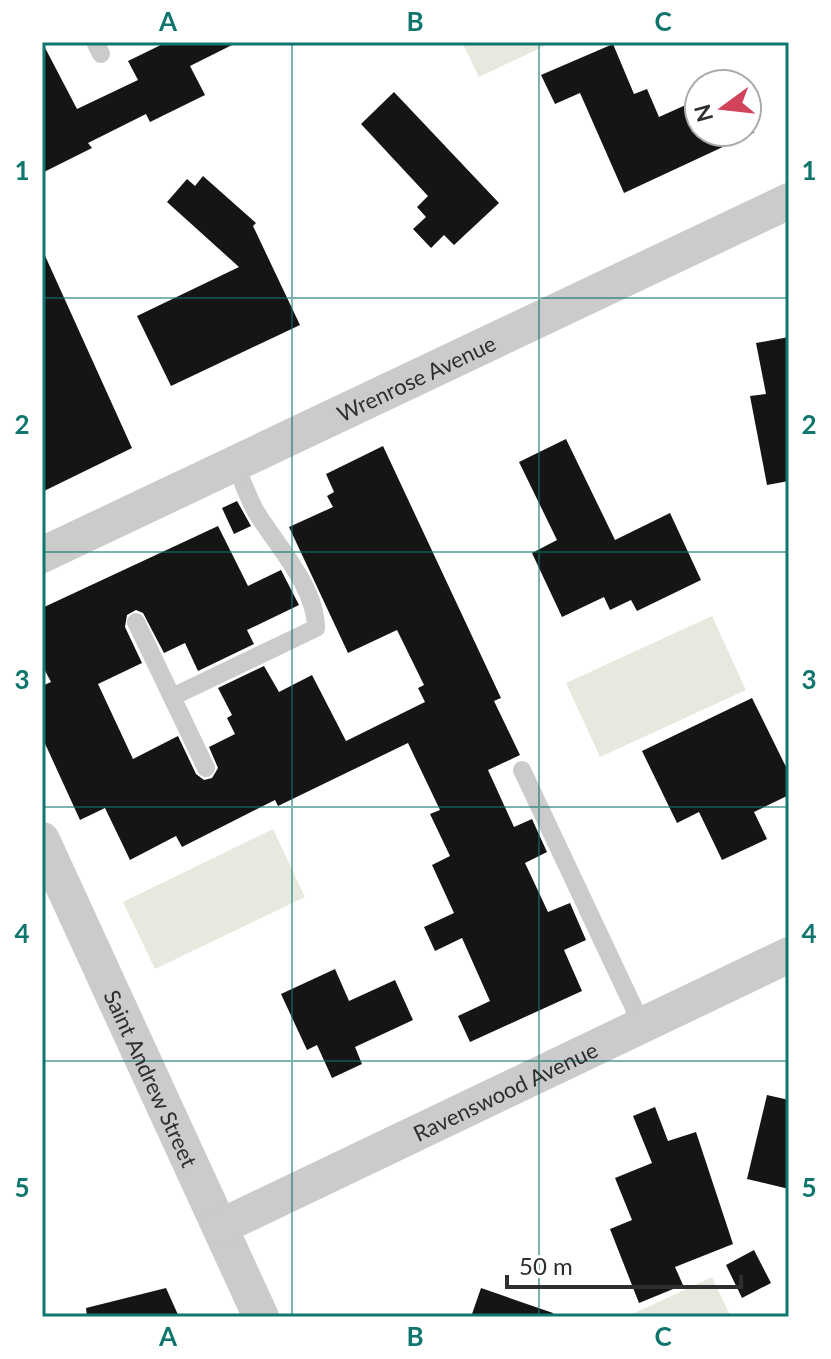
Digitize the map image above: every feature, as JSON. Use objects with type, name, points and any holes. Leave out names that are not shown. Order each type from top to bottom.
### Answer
[{"type":"street","name":"Wrenrose Avenue","points":[[42,555],[789,201]]},
{"type":"street","name":"Saint Andrew Street","points":[[42,840],[261,1317]]},
{"type":"street","name":"Ravenswood Avenue","points":[[220,1227],[789,955]]},
{"type":"lane","points":[[172,697],[316,628],[312,606],[299,578],[253,508],[235,463]]},
{"type":"lane","points":[[136,622],[206,768]]},
{"type":"lane","points":[[522,770],[642,1025]]},
{"type":"shaded area","points":[[462,42],[553,42],[479,77]]},
{"type":"shaded area","points":[[712,616],[746,690],[600,757],[566,683]]},
{"type":"shaded area","points":[[273,829],[305,897],[155,969],[123,902]]},
{"type":"shaded area","points":[[712,1277],[731,1317],[626,1317]]},
{"type":"building","points":[[42,42],[77,109],[138,80],[128,61],[167,42],[238,42],[190,66],[205,95],[150,122],[146,114],[88,143],[92,148],[42,173]]},
{"type":"building","points":[[613,44],[634,94],[647,89],[659,117],[683,106],[683,148],[721,148],[624,193],[580,93],[555,104],[541,75]]},
{"type":"building","points":[[394,92],[499,203],[454,245],[444,235],[431,248],[413,229],[426,217],[417,207],[428,196],[361,124]]},
{"type":"building","points":[[203,176],[256,223],[253,226],[300,325],[171,386],[137,316],[239,267],[167,202],[187,179],[195,186]]},
{"type":"building","points":[[42,249],[132,448],[42,492]]},
{"type":"building","points":[[789,337],[789,481],[767,485],[750,396],[766,394],[756,343]]},
{"type":"building","points":[[566,439],[615,540],[670,513],[701,580],[637,611],[631,600],[610,610],[604,597],[562,617],[532,553],[557,540],[519,462]]},
{"type":"building","points":[[383,446],[501,698],[494,701],[520,755],[488,770],[514,827],[532,819],[547,852],[525,863],[548,912],[570,903],[586,940],[564,950],[582,991],[470,1042],[458,1016],[490,1001],[462,938],[435,951],[424,927],[454,913],[432,865],[450,856],[430,814],[440,810],[408,743],[278,806],[275,800],[182,847],[176,836],[130,860],[105,808],[80,820],[42,737],[42,686],[51,682],[42,665],[42,608],[218,526],[248,586],[281,570],[299,605],[247,630],[254,644],[198,671],[185,643],[164,653],[143,613],[136,610],[127,615],[125,627],[142,663],[98,684],[133,759],[178,736],[196,774],[204,780],[212,778],[218,768],[209,747],[235,734],[227,718],[232,715],[218,688],[264,666],[279,692],[312,675],[346,741],[425,702],[418,688],[424,685],[397,630],[348,653],[289,527],[333,507],[327,496],[334,492],[326,474]]},
{"type":"building","points":[[237,501],[251,526],[234,534],[222,508]]},
{"type":"building","points":[[752,698],[789,773],[789,795],[754,812],[767,839],[722,860],[699,812],[677,823],[642,751]]},
{"type":"building","points":[[335,969],[349,1001],[395,980],[413,1020],[355,1047],[362,1064],[332,1078],[317,1045],[307,1050],[281,994]]},
{"type":"building","points":[[767,1095],[789,1100],[789,1189],[747,1179]]},
{"type":"building","points":[[655,1107],[668,1141],[696,1132],[733,1244],[675,1267],[683,1285],[639,1303],[610,1229],[632,1220],[615,1178],[652,1163],[633,1116]]},
{"type":"building","points":[[754,1250],[771,1283],[742,1298],[726,1265]]},
{"type":"building","points":[[166,1288],[179,1317],[87,1317],[86,1308]]},
{"type":"building","points":[[481,1288],[553,1313],[553,1317],[471,1317]]}]
